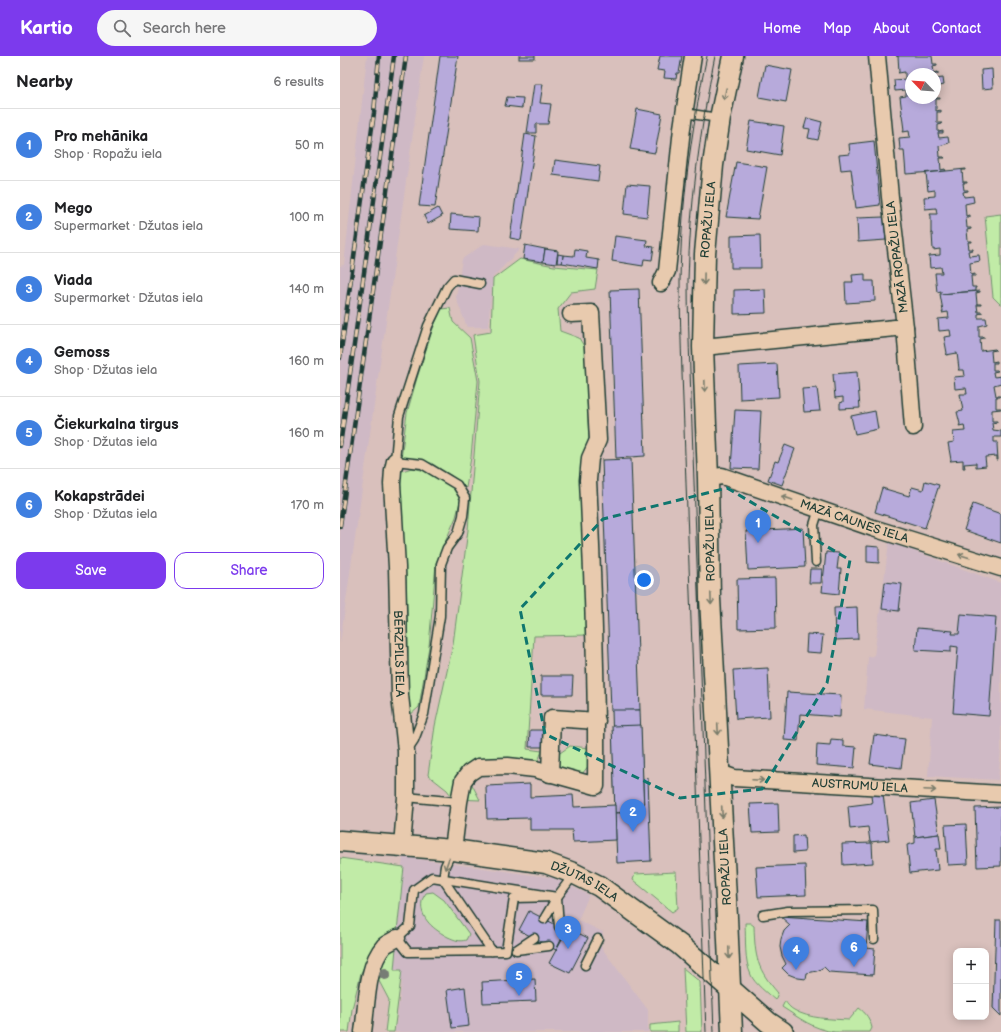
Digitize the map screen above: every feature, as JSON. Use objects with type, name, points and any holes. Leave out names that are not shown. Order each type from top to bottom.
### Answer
[{"type":"street","points":[[661,283],[667,271],[684,113],[693,56]]},
{"type":"street","name":"ROPAŽU IELA","points":[[732,1032],[710,598],[708,478],[703,347],[705,254],[713,165],[720,118],[733,56]]},
{"type":"street","name":"MAZĀ ROPAŽU IELA","points":[[703,347],[905,328],[877,56]]},
{"type":"street","points":[[453,850],[463,781],[469,772],[478,767],[515,767],[535,769],[596,786],[597,721],[588,480],[590,458],[598,440],[591,313],[571,314]]},
{"type":"street","points":[[905,328],[913,427]]},
{"type":"street","name":"BĒRZPILS IELA","points":[[395,461],[392,484],[397,567],[400,695],[406,751],[406,797],[402,846]]},
{"type":"street","name":"MAZĀ CAUNES IELA","points":[[708,478],[722,476],[873,528],[1001,568]]},
{"type":"street","points":[[550,774],[552,718],[597,721]]},
{"type":"street","name":"AUSTRUMU IELA","points":[[720,773],[734,778],[1001,794]]},
{"type":"street","name":"DŽUTAS IELA","points":[[340,841],[453,850],[546,863],[573,873],[599,886],[668,936],[768,1022],[783,1032]]},
{"type":"street","points":[[363,1032],[371,971],[376,958],[385,945],[397,938]]},
{"type":"lane","points":[[684,113],[720,118]]},
{"type":"lane","points":[[406,751],[414,740],[424,714],[440,616],[442,564],[447,548],[458,533],[463,516],[465,498],[457,485],[422,464],[395,461],[399,416],[428,326],[447,288],[454,279],[480,284]]},
{"type":"lane","points":[[816,562],[814,525],[819,509]]},
{"type":"lane","points":[[406,797],[459,802]]},
{"type":"lane","points":[[453,850],[446,866],[443,879],[492,951]]},
{"type":"lane","points":[[544,919],[573,873]]},
{"type":"lane","points":[[549,946],[506,951],[408,952],[397,938],[410,926],[414,890],[432,877],[557,897]]},
{"type":"lane","points":[[557,897],[559,927]]},
{"type":"lane","points":[[506,951],[514,898],[557,897]]},
{"type":"lane","points":[[763,914],[788,911],[873,910],[874,939]]},
{"type":"lane","points":[[516,950],[534,938]]},
{"type":"lane","points":[[585,965],[598,939]]},
{"type":"highlighted area","points":[[727,488],[850,560],[827,683],[762,789],[680,798],[545,734],[520,609],[603,519]]},
{"type":"shaded area","points":[[367,56],[424,56],[340,643],[340,266],[344,265]]},
{"type":"shaded area","points":[[484,244],[520,249],[493,277],[488,327],[467,327],[456,298],[462,259]]},
{"type":"shaded area","points":[[889,542],[1001,583],[1001,750],[998,780],[928,776],[932,717],[864,709],[868,657],[874,656]]},
{"type":"shaded area","points":[[403,857],[554,878],[589,895],[578,920],[603,932],[601,947],[648,1010],[648,1032],[395,1032],[402,982],[390,976]]},
{"type":"green space","points":[[1001,214],[1001,305],[993,297],[985,216]]},
{"type":"green space","points":[[520,259],[554,266],[598,270],[595,289],[571,292],[558,309],[560,331],[579,338],[585,348],[589,442],[590,635],[534,636],[527,749],[542,751],[538,761],[535,764],[476,763],[463,767],[480,800],[454,799],[447,790],[428,775],[435,726],[453,644],[468,530],[480,381],[473,335],[491,332],[493,279]]},
{"type":"green space","points":[[450,308],[453,322],[470,338],[478,381],[471,457],[466,488],[452,476],[431,463],[401,459],[407,413],[432,331],[441,309]]},
{"type":"green space","points":[[412,468],[426,471],[453,486],[461,498],[456,517],[436,563],[429,646],[419,707],[409,716],[406,696],[408,649],[406,577],[398,488],[399,472]]},
{"type":"green space","points":[[570,746],[589,748],[589,765],[582,774],[564,773],[556,765],[557,755]]},
{"type":"green space","points":[[340,858],[404,867],[397,931],[375,944],[361,973],[352,1009],[349,1032],[340,1032]]},
{"type":"green space","points":[[676,872],[678,908],[672,912],[633,880],[635,874]]},
{"type":"green space","points":[[433,892],[444,900],[469,934],[466,940],[461,941],[448,937],[433,927],[425,918],[422,900],[426,893]]},
{"type":"green space","points":[[745,923],[750,923],[754,926],[756,955],[761,970],[778,993],[775,1000],[758,985],[751,975],[746,956]]},
{"type":"green space","points":[[396,948],[394,970],[402,970],[394,1032],[385,1032],[389,1000],[379,981],[381,966],[387,952]]},
{"type":"green space","points":[[683,968],[700,982],[702,1032],[686,1032]]},
{"type":"green space","points":[[785,1001],[791,1008],[800,1013],[828,1019],[849,1020],[859,1008],[867,1016],[872,1028],[870,1032],[835,1032],[821,1029],[807,1023],[782,1007]]},
{"type":"green space","points":[[678,1022],[678,1032],[650,1032],[650,1025]]},
{"type":"building","points":[[440,56],[458,56],[435,207],[419,206]]},
{"type":"building","points":[[519,56],[535,56],[535,59],[519,59]]},
{"type":"building","points":[[660,56],[682,56],[679,73],[677,73],[676,79],[664,78],[665,71],[657,70]]},
{"type":"building","points":[[898,56],[932,56],[933,64],[937,64],[933,66],[933,68],[905,68],[905,72],[898,73]]},
{"type":"building","points":[[765,65],[792,70],[786,102],[759,97]]},
{"type":"building","points":[[992,69],[993,88],[982,89],[981,70]]},
{"type":"building","points":[[941,78],[943,78],[944,85],[941,86]]},
{"type":"building","points":[[905,79],[905,90],[895,91],[894,80]]},
{"type":"building","points":[[534,84],[543,84],[540,103],[551,104],[548,124],[536,124],[536,133],[527,133]]},
{"type":"building","points":[[905,96],[905,104],[936,104],[936,111],[941,110],[941,112],[937,112],[937,123],[942,123],[938,125],[938,132],[943,131],[943,133],[938,133],[939,138],[948,137],[949,143],[939,146],[940,157],[945,158],[940,158],[941,170],[945,169],[946,171],[906,174],[904,150],[900,150],[899,138],[910,137],[909,131],[903,132],[900,97]]},
{"type":"building","points":[[507,97],[523,98],[522,108],[505,106]]},
{"type":"building","points":[[637,109],[662,114],[655,153],[630,149]]},
{"type":"building","points":[[807,118],[822,122],[818,140],[808,138],[810,129],[804,128]]},
{"type":"building","points":[[751,121],[784,126],[780,155],[746,149]]},
{"type":"building","points":[[525,134],[536,136],[521,240],[510,238]]},
{"type":"building","points":[[874,141],[880,205],[856,208],[851,169],[841,170],[839,155],[850,154],[849,144]]},
{"type":"building","points":[[555,160],[600,166],[598,181],[553,175]]},
{"type":"building","points":[[736,162],[767,167],[758,219],[726,217]]},
{"type":"building","points":[[966,169],[962,170],[963,182],[967,182],[963,183],[964,190],[968,190],[963,192],[964,197],[973,196],[974,202],[965,204],[966,216],[970,215],[970,217],[966,217],[967,228],[971,228],[967,230],[968,241],[972,241],[968,242],[969,249],[973,249],[968,251],[969,256],[979,255],[980,261],[970,263],[971,275],[975,274],[975,276],[971,276],[972,287],[976,288],[975,291],[941,294],[941,291],[937,292],[935,273],[942,273],[941,267],[930,268],[929,256],[940,255],[940,249],[933,250],[931,233],[930,214],[937,214],[936,208],[925,209],[924,197],[935,196],[935,190],[928,191],[926,173]]},
{"type":"building","points":[[627,184],[650,186],[647,217],[624,214]]},
{"type":"building","points":[[438,208],[442,216],[428,224],[424,216]]},
{"type":"building","points":[[451,214],[479,217],[478,231],[450,229]]},
{"type":"building","points":[[884,217],[886,240],[858,242],[857,218]]},
{"type":"building","points":[[760,235],[761,268],[731,268],[731,236]]},
{"type":"building","points":[[615,236],[647,240],[646,246],[654,247],[652,260],[644,259],[643,266],[612,261]]},
{"type":"building","points":[[525,245],[545,249],[543,262],[523,259]]},
{"type":"building","points":[[545,249],[558,251],[556,264],[543,262]]},
{"type":"building","points":[[575,249],[587,251],[586,258],[599,260],[598,269],[562,263],[563,255],[574,256]]},
{"type":"building","points":[[558,254],[563,255],[562,263],[557,263]]},
{"type":"building","points":[[865,274],[865,281],[874,281],[875,301],[846,303],[845,282],[853,282],[852,275]]},
{"type":"building","points":[[639,289],[645,456],[616,458],[610,290]]},
{"type":"building","points":[[765,289],[766,313],[734,314],[734,290]]},
{"type":"building","points":[[980,291],[976,293],[977,304],[981,304],[977,305],[978,312],[982,312],[978,314],[978,318],[986,318],[987,324],[979,326],[979,337],[984,337],[980,339],[981,351],[996,350],[991,351],[992,362],[997,361],[997,363],[993,363],[993,370],[998,371],[993,372],[994,377],[1001,376],[1001,383],[994,385],[996,396],[1000,396],[996,397],[996,408],[1001,409],[992,410],[992,421],[997,422],[992,423],[993,430],[1001,431],[1001,437],[994,437],[994,442],[998,442],[998,460],[997,456],[985,457],[986,466],[976,467],[976,463],[964,464],[965,468],[963,468],[963,460],[950,461],[948,443],[954,442],[953,432],[965,431],[964,425],[959,426],[960,424],[957,412],[963,411],[960,394],[967,394],[966,388],[955,389],[954,377],[965,376],[964,370],[958,370],[957,353],[946,355],[947,353],[944,337],[951,336],[950,330],[939,331],[938,319],[949,318],[948,312],[942,313],[943,311],[940,294]]},
{"type":"building","points":[[777,364],[779,397],[740,399],[739,366]]},
{"type":"building","points":[[857,372],[860,408],[840,409],[840,403],[843,402],[843,397],[835,398],[833,374]]},
{"type":"building","points":[[817,388],[820,411],[804,412],[802,389]]},
{"type":"building","points":[[735,410],[761,411],[758,469],[731,468]]},
{"type":"building","points":[[875,411],[878,429],[855,434],[851,416]]},
{"type":"building","points":[[785,445],[795,449],[782,485],[768,480],[775,461],[778,462]]},
{"type":"building","points":[[631,459],[640,710],[611,711],[602,460]]},
{"type":"building","points":[[925,481],[939,485],[925,528],[875,512],[882,488],[909,496],[912,487],[923,490]]},
{"type":"building","points":[[973,504],[1001,514],[1001,543],[964,530]]},
{"type":"building","points":[[803,528],[805,567],[748,570],[746,531]]},
{"type":"building","points":[[867,546],[879,547],[879,563],[867,562]]},
{"type":"building","points":[[826,552],[839,553],[837,569],[841,569],[839,594],[822,592]]},
{"type":"building","points":[[810,569],[822,569],[821,583],[809,583]]},
{"type":"building","points":[[775,578],[776,628],[738,629],[737,579]]},
{"type":"building","points":[[885,582],[902,584],[899,611],[882,609]]},
{"type":"building","points":[[857,607],[858,639],[835,640],[834,608]]},
{"type":"building","points":[[961,614],[996,617],[989,716],[953,713],[958,647],[951,646],[951,652],[915,650],[917,628],[953,631],[952,634],[959,634]]},
{"type":"building","points":[[807,634],[823,635],[821,653],[806,652]]},
{"type":"building","points":[[768,668],[770,717],[736,719],[733,670]]},
{"type":"building","points":[[541,676],[573,676],[572,695],[541,695]]},
{"type":"building","points":[[787,692],[841,695],[840,717],[800,714],[798,741],[784,740]]},
{"type":"building","points":[[612,710],[640,710],[644,812],[615,813]]},
{"type":"building","points":[[641,725],[644,812],[615,813],[612,726]]},
{"type":"building","points":[[530,730],[546,730],[546,747],[529,747]]},
{"type":"building","points":[[874,735],[905,739],[901,768],[870,764]]},
{"type":"building","points":[[831,739],[843,740],[843,746],[856,747],[854,768],[816,765],[817,744],[830,745]]},
{"type":"building","points":[[648,778],[651,861],[617,863],[615,813],[644,812],[643,779]]},
{"type":"building","points":[[530,784],[530,797],[573,795],[574,807],[615,805],[616,840],[573,842],[572,830],[530,830],[530,818],[487,819],[486,786]]},
{"type":"building","points":[[883,794],[889,840],[870,842],[868,827],[850,829],[848,806],[872,803],[871,796]]},
{"type":"building","points":[[934,800],[939,834],[915,837],[911,803]]},
{"type":"building","points":[[778,803],[779,832],[752,833],[750,804]]},
{"type":"building","points":[[1001,807],[1001,866],[977,867],[975,808]]},
{"type":"building","points":[[966,824],[968,864],[948,865],[945,825]]},
{"type":"building","points":[[939,834],[941,849],[936,849],[938,870],[910,873],[907,845],[915,843],[915,837]]},
{"type":"building","points":[[804,835],[805,852],[793,853],[793,836]]},
{"type":"building","points":[[872,843],[873,863],[843,865],[842,844]]},
{"type":"building","points":[[805,865],[806,895],[758,897],[756,867]]},
{"type":"building","points":[[529,911],[566,930],[556,950],[519,930]]},
{"type":"building","points":[[780,916],[868,922],[866,948],[875,949],[873,975],[829,972],[824,967],[817,971],[807,973],[806,979],[788,974],[782,968],[786,964],[780,947],[784,931],[790,925]]},
{"type":"building","points":[[996,920],[1001,920],[1001,1016],[993,1008]]},
{"type":"building","points":[[568,928],[588,938],[570,973],[549,963]]},
{"type":"building","points":[[535,979],[536,1001],[483,1003],[482,982]]},
{"type":"building","points":[[465,987],[469,1026],[452,1028],[447,990]]},
{"type":"tram line","points":[[706,1032],[680,282],[682,225],[688,168],[696,112],[707,56]]},
{"type":"tram line","points":[[714,1032],[688,280],[693,195],[715,56]]},
{"type":"railway","points":[[340,358],[374,113],[379,56]]},
{"type":"railway","points":[[340,446],[394,56]]},
{"type":"railway","points":[[340,526],[406,56]]},
{"type":"place","name":"Pro mehānika","points":[[758,543]]},
{"type":"place","name":"Mego","points":[[633,832]]},
{"type":"place","name":"Viada","points":[[568,949]]},
{"type":"place","name":"Kokapstrādei","points":[[854,967]]},
{"type":"place","name":"Gemoss","points":[[796,970]]},
{"type":"place","name":"Čiekurkalna tirgus","points":[[519,996]]}]
